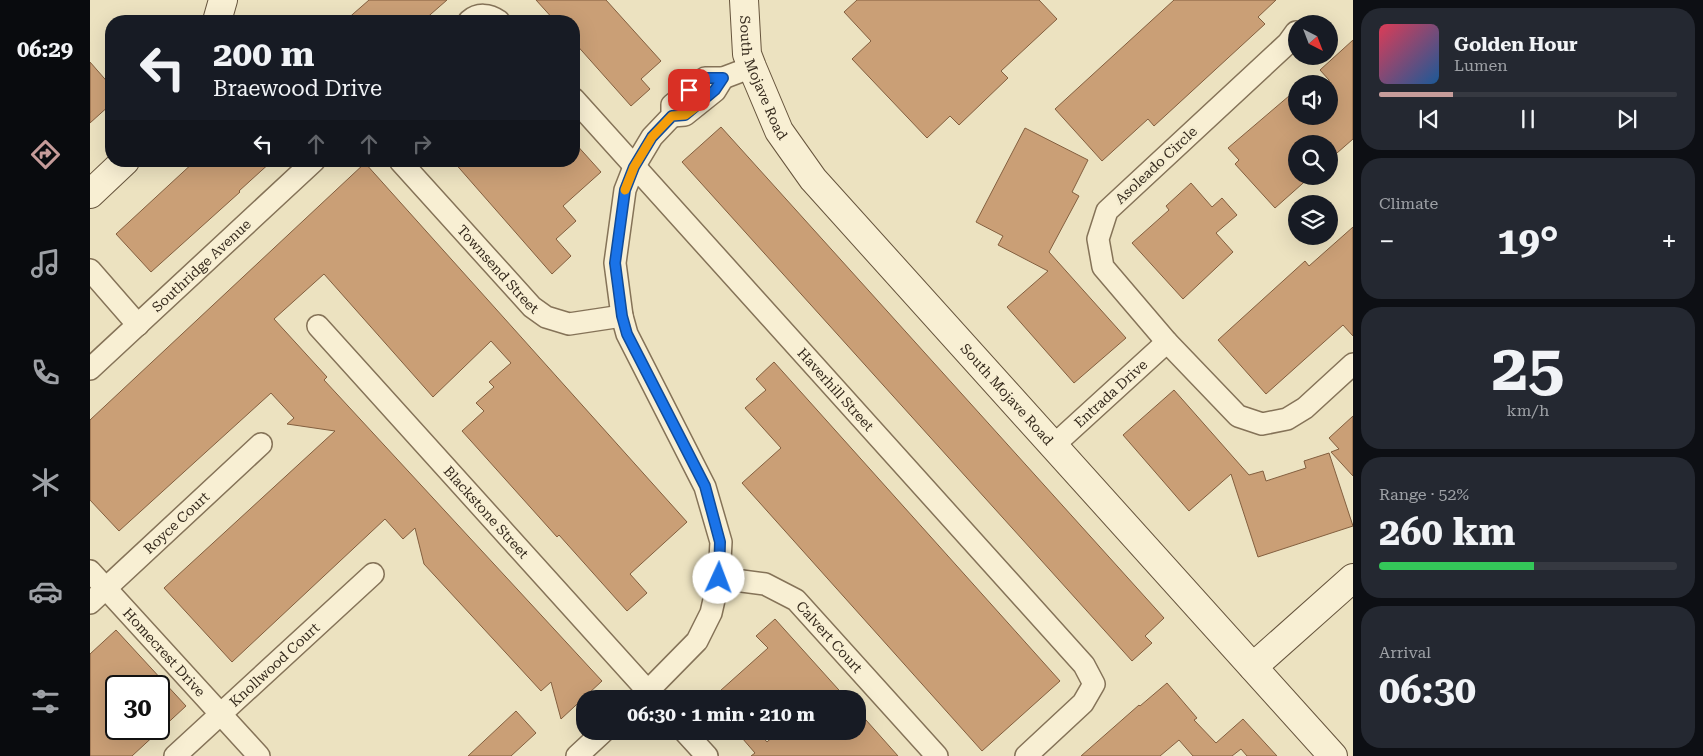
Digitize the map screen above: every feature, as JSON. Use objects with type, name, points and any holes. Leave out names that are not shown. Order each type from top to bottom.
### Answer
[{"type":"street","points":[[219,15],[223,0]]},
{"type":"street","name":"South Mojave Road","points":[[744,0],[747,54],[752,67],[779,130],[813,179],[1333,756]]},
{"type":"street","name":"Asoleado Circle","points":[[1288,43],[1107,211],[1098,239],[1103,267],[1167,342],[1238,416],[1262,424],[1288,419],[1304,408],[1353,364]]},
{"type":"street","points":[[653,690],[697,640],[711,612],[719,578],[720,542],[705,486],[627,334],[622,316],[615,263],[625,190],[634,167],[652,137],[672,116],[672,106],[706,78],[723,78],[752,67]]},
{"type":"street","name":"Haverhill Street","points":[[580,106],[1084,665],[1094,684],[1082,703],[1026,756]]},
{"type":"street","points":[[90,194],[119,167]]},
{"type":"street","name":"Southridge Avenue","points":[[90,369],[308,167]]},
{"type":"street","name":"Townsend Street","points":[[405,167],[532,307],[546,317],[569,324],[622,316]]},
{"type":"street","points":[[90,270],[138,324]]},
{"type":"street","name":"Blackstone Street","points":[[318,326],[643,690]]},
{"type":"street","name":"Entrada Drive","points":[[1053,446],[1167,342]]},
{"type":"street","name":"Royce Court","points":[[90,602],[261,444]]},
{"type":"street","name":"Homecrest Drive","points":[[90,571],[260,756]]},
{"type":"street","name":"Knollwood Court","points":[[175,756],[373,574]]},
{"type":"street","name":"Calvert Court","points":[[719,578],[765,584],[796,600],[937,756]]},
{"type":"street","points":[[1253,667],[1353,578]]},
{"type":"street","points":[[577,756],[594,740]]},
{"type":"street","points":[[692,740],[707,756]]},
{"type":"building","points":[[369,0],[447,0],[430,15],[352,15]]},
{"type":"building","points":[[536,0],[606,0],[661,61],[641,79],[650,89],[631,106],[580,49],[580,15],[550,15]]},
{"type":"building","points":[[857,0],[1039,0],[1057,19],[1001,71],[1008,78],[959,125],[950,116],[927,138],[852,59],[871,41],[844,12]]},
{"type":"building","points":[[1174,0],[1276,0],[1258,17],[1265,24],[1154,126],[1148,119],[1102,161],[1055,109]]},
{"type":"building","points":[[1353,40],[1353,139],[1338,152],[1338,135],[1288,135],[1288,185],[1301,185],[1275,208],[1235,164],[1239,160],[1228,148],[1288,97],[1288,125],[1338,125],[1338,75],[1324,75],[1320,70],[1326,65],[1338,65],[1338,54]]},
{"type":"building","points":[[90,62],[105,79],[105,109],[90,123]]},
{"type":"building","points":[[721,127],[1164,618],[1145,636],[1152,643],[1132,661],[682,162]]},
{"type":"building","points":[[1025,128],[1088,160],[1072,192],[1079,196],[1049,252],[1126,338],[1074,383],[1007,307],[1048,271],[998,245],[1003,236],[976,222]]},
{"type":"building","points":[[580,149],[601,172],[563,206],[576,221],[556,239],[571,256],[552,274],[458,167],[580,167]]},
{"type":"building","points":[[189,167],[265,167],[151,272],[116,234]]},
{"type":"building","points":[[361,167],[369,167],[687,522],[630,574],[647,593],[627,611],[559,535],[557,537],[462,431],[484,411],[476,403],[494,387],[489,382],[511,363],[491,341],[433,397],[324,274],[274,319],[327,377],[324,380],[602,681],[592,690],[576,690],[576,705],[561,719],[551,682],[541,691],[424,564],[415,528],[403,539],[385,519],[232,662],[164,588],[335,431],[287,424],[294,418],[271,393],[119,531],[90,500],[90,420]]},
{"type":"building","points":[[1191,183],[1212,207],[1222,198],[1237,215],[1216,233],[1233,252],[1183,299],[1132,243],[1169,210],[1166,206]]},
{"type":"building","points":[[1353,227],[1353,336],[1343,325],[1266,394],[1218,340],[1305,261],[1309,266],[1333,245],[1338,245],[1338,240]]},
{"type":"building","points":[[774,362],[1060,681],[982,751],[742,483],[781,448],[745,408],[766,390],[756,379]]},
{"type":"building","points":[[1174,390],[1249,475],[1263,471],[1266,481],[1306,468],[1304,461],[1329,453],[1353,526],[1258,557],[1231,474],[1189,511],[1123,435]]},
{"type":"building","points":[[1353,416],[1353,476],[1331,452],[1339,449],[1329,438]]},
{"type":"building","points":[[775,619],[839,690],[721,690],[768,648],[756,636]]},
{"type":"building","points":[[116,630],[157,675],[105,675],[105,740],[149,740],[132,756],[90,756],[90,654]]},
{"type":"building","points":[[1167,683],[1197,718],[1194,720],[1216,743],[1243,719],[1277,756],[1247,756],[1241,749],[1232,756],[1193,756],[1179,740],[1160,756],[1081,756]]},
{"type":"building","points":[[170,689],[186,706],[170,721]]},
{"type":"building","points":[[516,711],[536,733],[511,756],[468,756]]},
{"type":"building","points":[[866,720],[898,756],[751,756],[755,753],[744,740],[765,740],[767,742],[769,740],[866,740]]},
{"type":"slow traffic","points":[[625,190],[634,167],[652,137],[672,116],[685,115],[700,104]]},
{"type":"route","points":[[689,90],[706,78],[723,78],[715,90],[685,115],[672,116],[652,137],[634,167],[625,190],[615,263],[622,316],[627,334],[705,486],[720,542],[719,578]]}]
